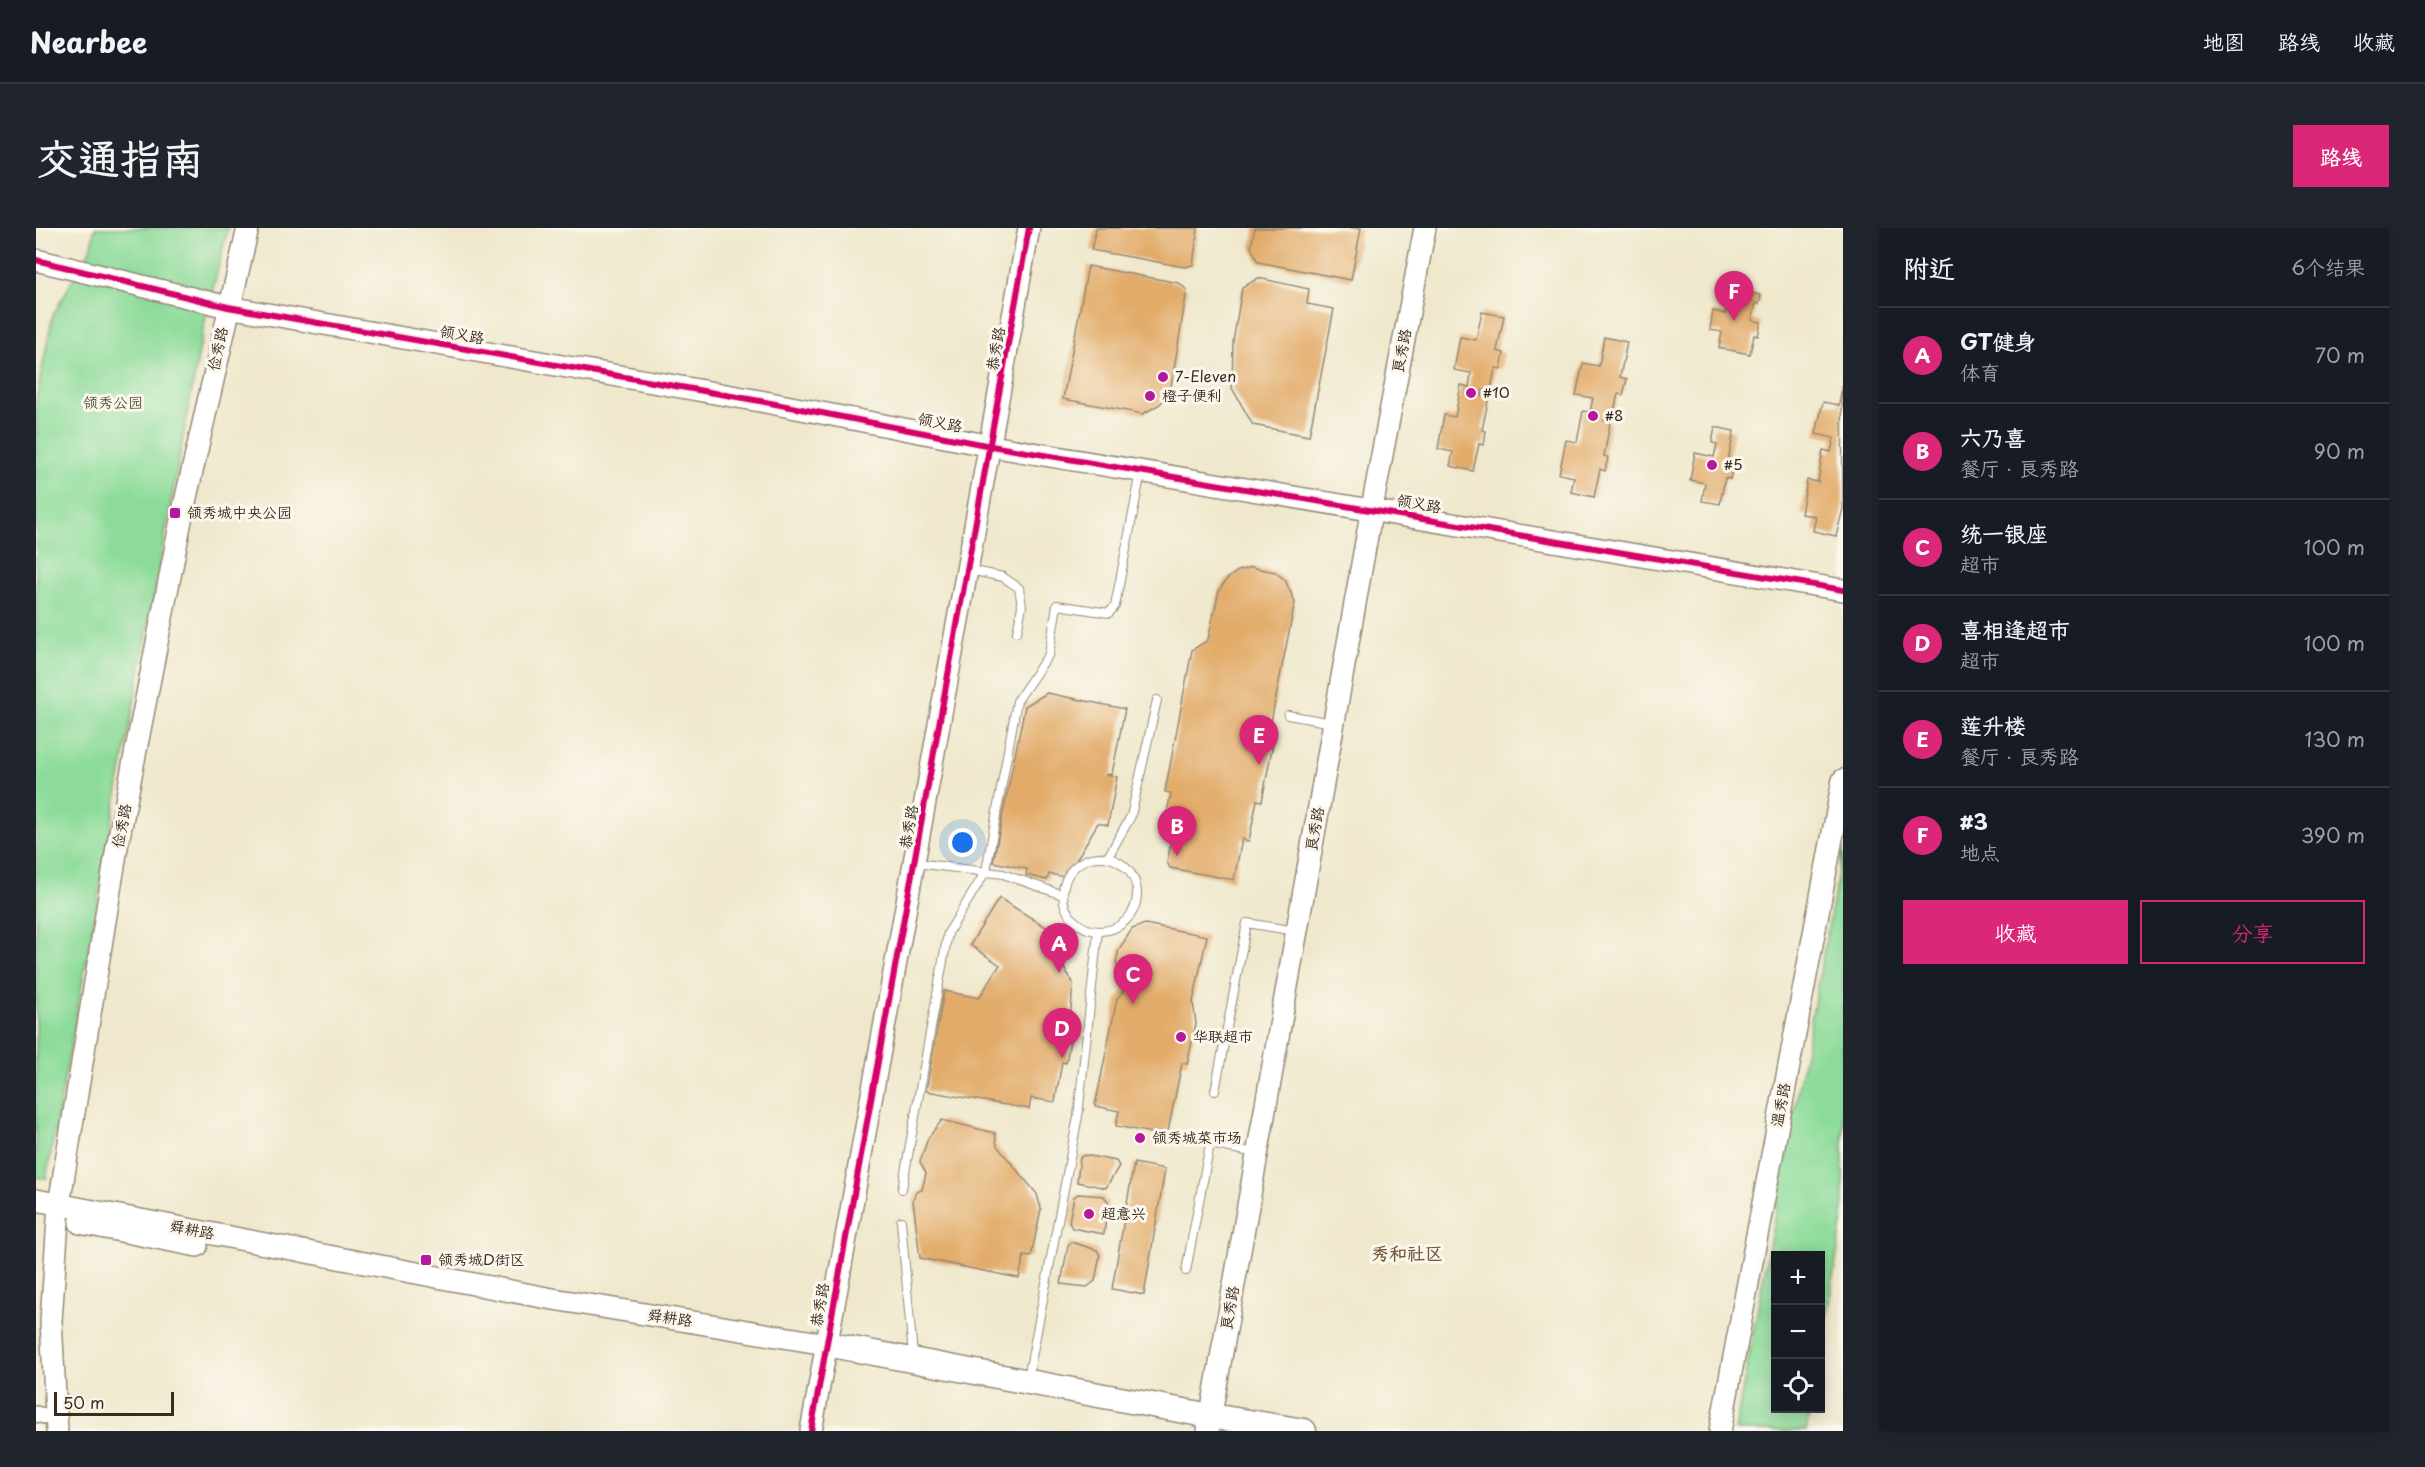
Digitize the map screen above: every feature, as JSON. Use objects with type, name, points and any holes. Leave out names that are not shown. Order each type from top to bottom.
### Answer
[{"type":"main road","name":"舜耕路","points":[[825,1350],[913,1360],[1028,1382],[1210,1427]]},
{"type":"main road","name":"舜耕路","points":[[825,1350],[1210,1427],[1304,1431]]},
{"type":"street","name":"俭秀路","points":[[50,1421],[51,1321],[59,1211],[117,847],[182,515],[248,228]]},
{"type":"street","name":"恭秀路","points":[[810,1431],[1029,228]]},
{"type":"street","name":"良秀路","points":[[1210,1427],[1372,508],[1425,228]]},
{"type":"street","name":"领义路","points":[[36,260],[228,307],[692,389],[991,446],[1372,508],[1843,590]]},
{"type":"street","name":"温秀路","points":[[1720,1431],[1843,780]]},
{"type":"street","name":"舜耕路","points":[[36,1200],[59,1211],[318,1268],[825,1350]]},
{"type":"street","name":"舜耕路","points":[[36,1213],[59,1211]]},
{"type":"lane","points":[[902,1189],[948,933],[986,871],[1017,701],[1049,654],[1058,605],[1109,613],[1115,606],[1141,470]]},
{"type":"lane","points":[[968,570],[1003,577],[1019,588],[1022,606],[1017,632]]},
{"type":"lane","points":[[1108,857],[1131,816],[1157,700]]},
{"type":"lane","points":[[1288,715],[1334,724]]},
{"type":"lane","points":[[1096,856],[1108,857],[1120,861],[1135,880],[1136,904],[1131,916],[1122,925],[1098,931],[1086,929],[1068,913],[1063,895],[1067,877],[1074,867],[1096,856]]},
{"type":"lane","points":[[914,862],[1003,874],[1063,895]]},
{"type":"lane","points":[[1215,1091],[1247,923],[1297,932]]},
{"type":"lane","points":[[1028,1382],[1078,1116],[1098,931]]},
{"type":"lane","points":[[1186,1271],[1210,1144],[1258,1153]]},
{"type":"lane","points":[[901,1221],[913,1360]]},
{"type":"green space","name":"领秀公园","points":[[95,228],[228,228],[204,324],[46,1179],[36,1177],[36,399],[53,315],[91,248]]},
{"type":"green space","points":[[1843,847],[1843,1219],[1825,1326],[1825,1251],[1771,1251],[1771,1413],[1809,1413],[1806,1431],[1735,1431]]},
{"type":"building","points":[[1096,228],[1198,228],[1193,265],[1185,267],[1091,250]]},
{"type":"building","points":[[1255,228],[1361,228],[1351,280],[1258,262],[1251,247]]},
{"type":"building","points":[[1088,266],[1179,283],[1187,290],[1170,393],[1160,404],[1143,414],[1063,399]]},
{"type":"building","points":[[1258,278],[1309,289],[1307,304],[1334,309],[1309,436],[1253,425],[1232,388],[1233,342],[1242,288]]},
{"type":"building","points":[[1731,289],[1761,295],[1759,304],[1756,303],[1752,320],[1761,322],[1758,336],[1754,335],[1750,354],[1719,348],[1722,332],[1710,330],[1713,311],[1725,314]]},
{"type":"building","name":"#10","points":[[1482,312],[1504,316],[1497,351],[1504,353],[1501,369],[1495,368],[1491,391],[1483,390],[1482,396],[1489,397],[1482,430],[1486,431],[1484,445],[1479,444],[1473,471],[1450,466],[1453,452],[1438,449],[1444,415],[1455,417],[1461,385],[1469,387],[1471,373],[1454,370],[1460,337],[1476,340]]},
{"type":"building","name":"#8","points":[[1604,337],[1627,342],[1620,377],[1627,379],[1623,395],[1618,394],[1613,417],[1605,415],[1604,421],[1610,423],[1604,456],[1608,457],[1605,471],[1600,469],[1594,497],[1571,492],[1574,477],[1559,474],[1566,440],[1577,442],[1583,411],[1590,412],[1593,398],[1576,395],[1583,363],[1599,366]]},
{"type":"building","points":[[1842,386],[1843,509],[1836,536],[1813,531],[1816,516],[1801,514],[1807,480],[1818,482],[1823,450],[1831,452],[1834,438],[1816,434],[1823,402],[1839,405]]},
{"type":"building","name":"#5","points":[[1715,427],[1734,431],[1727,465],[1733,466],[1730,479],[1725,478],[1720,504],[1702,501],[1705,483],[1690,480],[1695,453],[1714,457],[1717,444],[1712,443]]},
{"type":"building","points":[[1251,567],[1275,572],[1285,580],[1295,602],[1268,737],[1274,738],[1262,801],[1257,800],[1249,841],[1242,839],[1234,880],[1170,868],[1167,862],[1172,838],[1162,836],[1171,793],[1165,792],[1192,650],[1208,640],[1219,590],[1227,579],[1238,571]]},
{"type":"building","points":[[1047,693],[1125,709],[1112,774],[1105,775],[1117,777],[1108,825],[1098,823],[1066,877],[1049,874],[1047,880],[1026,875],[1027,869],[993,862],[1025,706]]},
{"type":"building","points":[[999,898],[1054,932],[1043,949],[1058,958],[1073,983],[1070,1023],[1073,1024],[1066,1063],[1062,1062],[1055,1102],[1031,1098],[1029,1109],[926,1091],[944,991],[979,998],[1000,965],[970,945]]},
{"type":"building","points":[[1145,924],[1207,936],[1193,1002],[1196,1024],[1187,1064],[1182,1063],[1167,1136],[1116,1126],[1119,1111],[1095,1106],[1117,999],[1129,984],[1120,973],[1116,962],[1119,949],[1132,929]]},
{"type":"building","points":[[942,1120],[995,1133],[997,1146],[1037,1194],[1041,1209],[1031,1257],[1024,1256],[1019,1278],[920,1258],[913,1200],[916,1192],[922,1190],[926,1173],[920,1162],[928,1138]]},
{"type":"building","points":[[1084,1155],[1116,1161],[1119,1166],[1106,1188],[1077,1182],[1080,1158]]},
{"type":"building","points":[[1134,1163],[1165,1169],[1144,1295],[1112,1289]]},
{"type":"building","points":[[1078,1194],[1104,1196],[1108,1202],[1104,1234],[1072,1228],[1069,1222],[1074,1197]]},
{"type":"building","points":[[1071,1242],[1097,1250],[1100,1255],[1095,1281],[1087,1287],[1061,1284],[1068,1245]]},
{"type":"cycle path","points":[[811,1431],[1029,228]]},
{"type":"cycle path","points":[[36,260],[228,307],[760,401],[991,446],[1843,590]]},
{"type":"place","name":"#3","points":[[1734,321]]},
{"type":"place","name":"7-Eleven","points":[[1163,377]]},
{"type":"place","name":"#10","points":[[1471,393]]},
{"type":"place","name":"橙子便利","points":[[1150,396]]},
{"type":"place","name":"#8","points":[[1593,416]]},
{"type":"place","name":"#5","points":[[1712,465]]},
{"type":"place","name":"领秀城中央公园","points":[[175,513]]},
{"type":"place","name":"莲升楼","points":[[1259,765]]},
{"type":"place","name":"六乃喜","points":[[1177,856]]},
{"type":"place","name":"GT健身","points":[[1059,973]]},
{"type":"place","name":"统一银座","points":[[1133,1004]]},
{"type":"place","name":"华联超市","points":[[1181,1037]]},
{"type":"place","name":"喜相逢超市","points":[[1062,1058]]},
{"type":"place","name":"领秀城菜市场","points":[[1140,1138]]},
{"type":"place","name":"超意兴","points":[[1089,1214]]},
{"type":"place","name":"领秀城D街区","points":[[426,1260]]},
{"type":"district","name":"秀和社区","points":[[1407,1254]]}]
